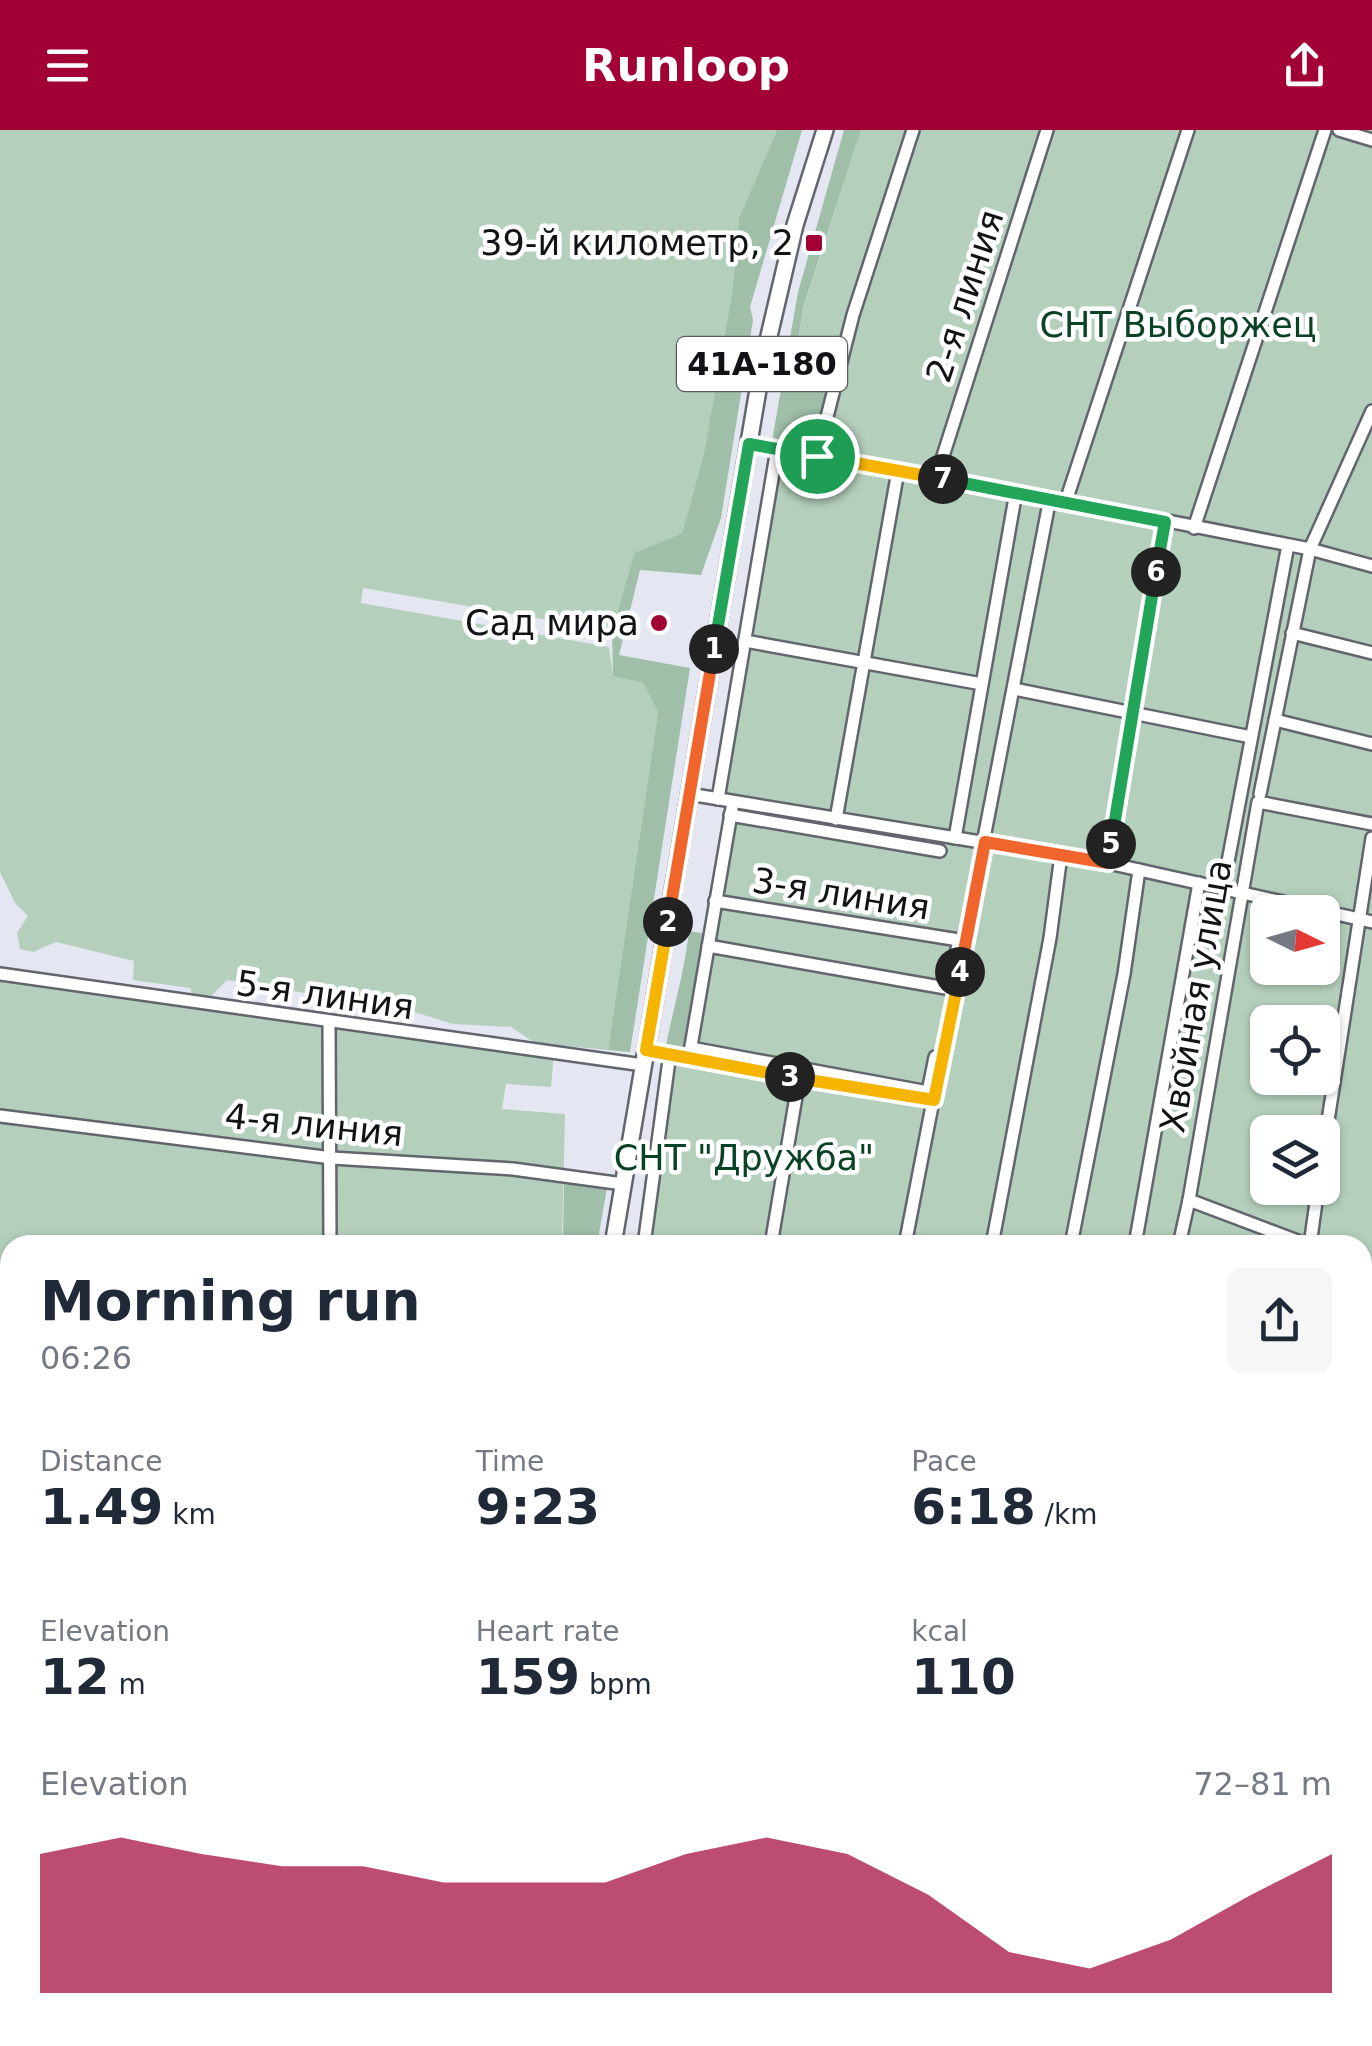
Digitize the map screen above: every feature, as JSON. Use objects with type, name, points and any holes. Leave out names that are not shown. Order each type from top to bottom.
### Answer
[{"type":"main road","name":"41А-180","points":[[615,1235],[749,444],[780,284],[824,130]]},
{"type":"street","points":[[817,456],[848,332],[913,130]]},
{"type":"street","name":"2-я линия","points":[[936,478],[1046,130]]},
{"type":"street","points":[[1066,501],[1188,130]]},
{"type":"street","points":[[1194,528],[1325,130]]},
{"type":"street","points":[[1338,130],[1372,140]]},
{"type":"street","name":"Хвойная улица","points":[[1180,1235],[1259,798],[1310,549],[1372,410]]},
{"type":"street","points":[[749,444],[1066,501],[1310,549],[1372,566]]},
{"type":"street","points":[[718,799],[777,449]]},
{"type":"street","points":[[836,819],[898,471]]},
{"type":"street","points":[[955,838],[1016,492]]},
{"type":"street","points":[[907,1235],[1050,498]]},
{"type":"street","points":[[1108,863],[1165,522]]},
{"type":"street","points":[[1223,888],[1288,545]]},
{"type":"street","points":[[1292,633],[1372,653]]},
{"type":"street","points":[[744,641],[982,684]]},
{"type":"street","points":[[1014,689],[1252,737]]},
{"type":"street","points":[[1274,720],[1372,744]]},
{"type":"street","points":[[690,794],[718,799],[732,808],[940,852]]},
{"type":"street","points":[[1259,798],[1372,824]]},
{"type":"street","points":[[732,808],[836,819],[1108,863],[1372,922]]},
{"type":"street","points":[[690,1052],[732,808]]},
{"type":"street","points":[[1329,1115],[1372,838]]},
{"type":"street","points":[[994,1235],[1046,957],[1060,855]]},
{"type":"street","points":[[1072,1235],[1124,974],[1138,870]]},
{"type":"street","points":[[1137,1235],[1198,883]]},
{"type":"street","name":"3-я линия","points":[[715,902],[959,940],[954,989]]},
{"type":"street","points":[[708,946],[954,989]]},
{"type":"street","name":"5-я линия","points":[[0,974],[328,1022],[645,1058],[690,1052]]},
{"type":"street","points":[[328,1022],[330,1235]]},
{"type":"street","points":[[690,1052],[798,1078],[934,1100]]},
{"type":"street","points":[[690,1052],[928,1092],[935,1057]]},
{"type":"street","points":[[645,1235],[670,1053]]},
{"type":"street","points":[[773,1235],[798,1078]]},
{"type":"street","name":"4-я линия","points":[[0,1116],[332,1158],[514,1169],[623,1184]]},
{"type":"street","points":[[1189,1200],[1282,1235]]},
{"type":"street","points":[[1311,1235],[1315,1205]]},
{"type":"green space","points":[[0,130],[777,130],[739,218],[732,293],[704,453],[682,533],[634,553],[612,631],[363,588],[361,603],[609,647],[613,676],[643,683],[658,712],[608,1050],[535,1043],[511,1027],[453,1024],[411,1011],[227,980],[211,996],[192,994],[190,988],[133,980],[134,961],[56,942],[33,952],[20,949],[17,933],[28,916],[15,903],[0,872]]},
{"type":"green space","points":[[777,130],[802,130],[750,307],[753,320],[721,518],[701,575],[640,570],[619,655],[690,668],[630,1052],[608,1050],[658,712],[643,683],[613,676],[612,631],[634,553],[682,533],[704,453],[732,293],[739,218]]},
{"type":"green space","points":[[844,130],[861,130],[803,308],[794,370],[834,384],[815,456],[774,444],[773,435],[798,292]]},
{"type":"green space","points":[[861,130],[1372,130],[1372,1235],[645,1235],[670,1053],[689,1056],[731,810],[720,799],[778,447],[833,383],[794,371],[803,309]]},
{"type":"green space","points":[[689,931],[707,934],[690,1056],[671,1053],[645,1235],[637,1235],[668,1033]]},
{"type":"green space","points":[[0,974],[554,1054],[551,1087],[506,1084],[502,1109],[565,1114],[562,1235],[0,1235]]},
{"type":"green space","points":[[564,1176],[608,1182],[599,1235],[563,1235]]},
{"type":"place","name":"39-й километр, 2","points":[[814,243]]},
{"type":"place","name":"Сад мира","points":[[659,623]]},
{"type":"route","points":[[749,444],[817,456],[1165,522],[1108,863],[985,842],[934,1100],[646,1050],[749,444]]},
{"type":"park label","name":"СНТ Выборжец","points":[[1178,325]]},
{"type":"park label","name":"СНТ \"Дружба\"","points":[[744,1158]]}]
